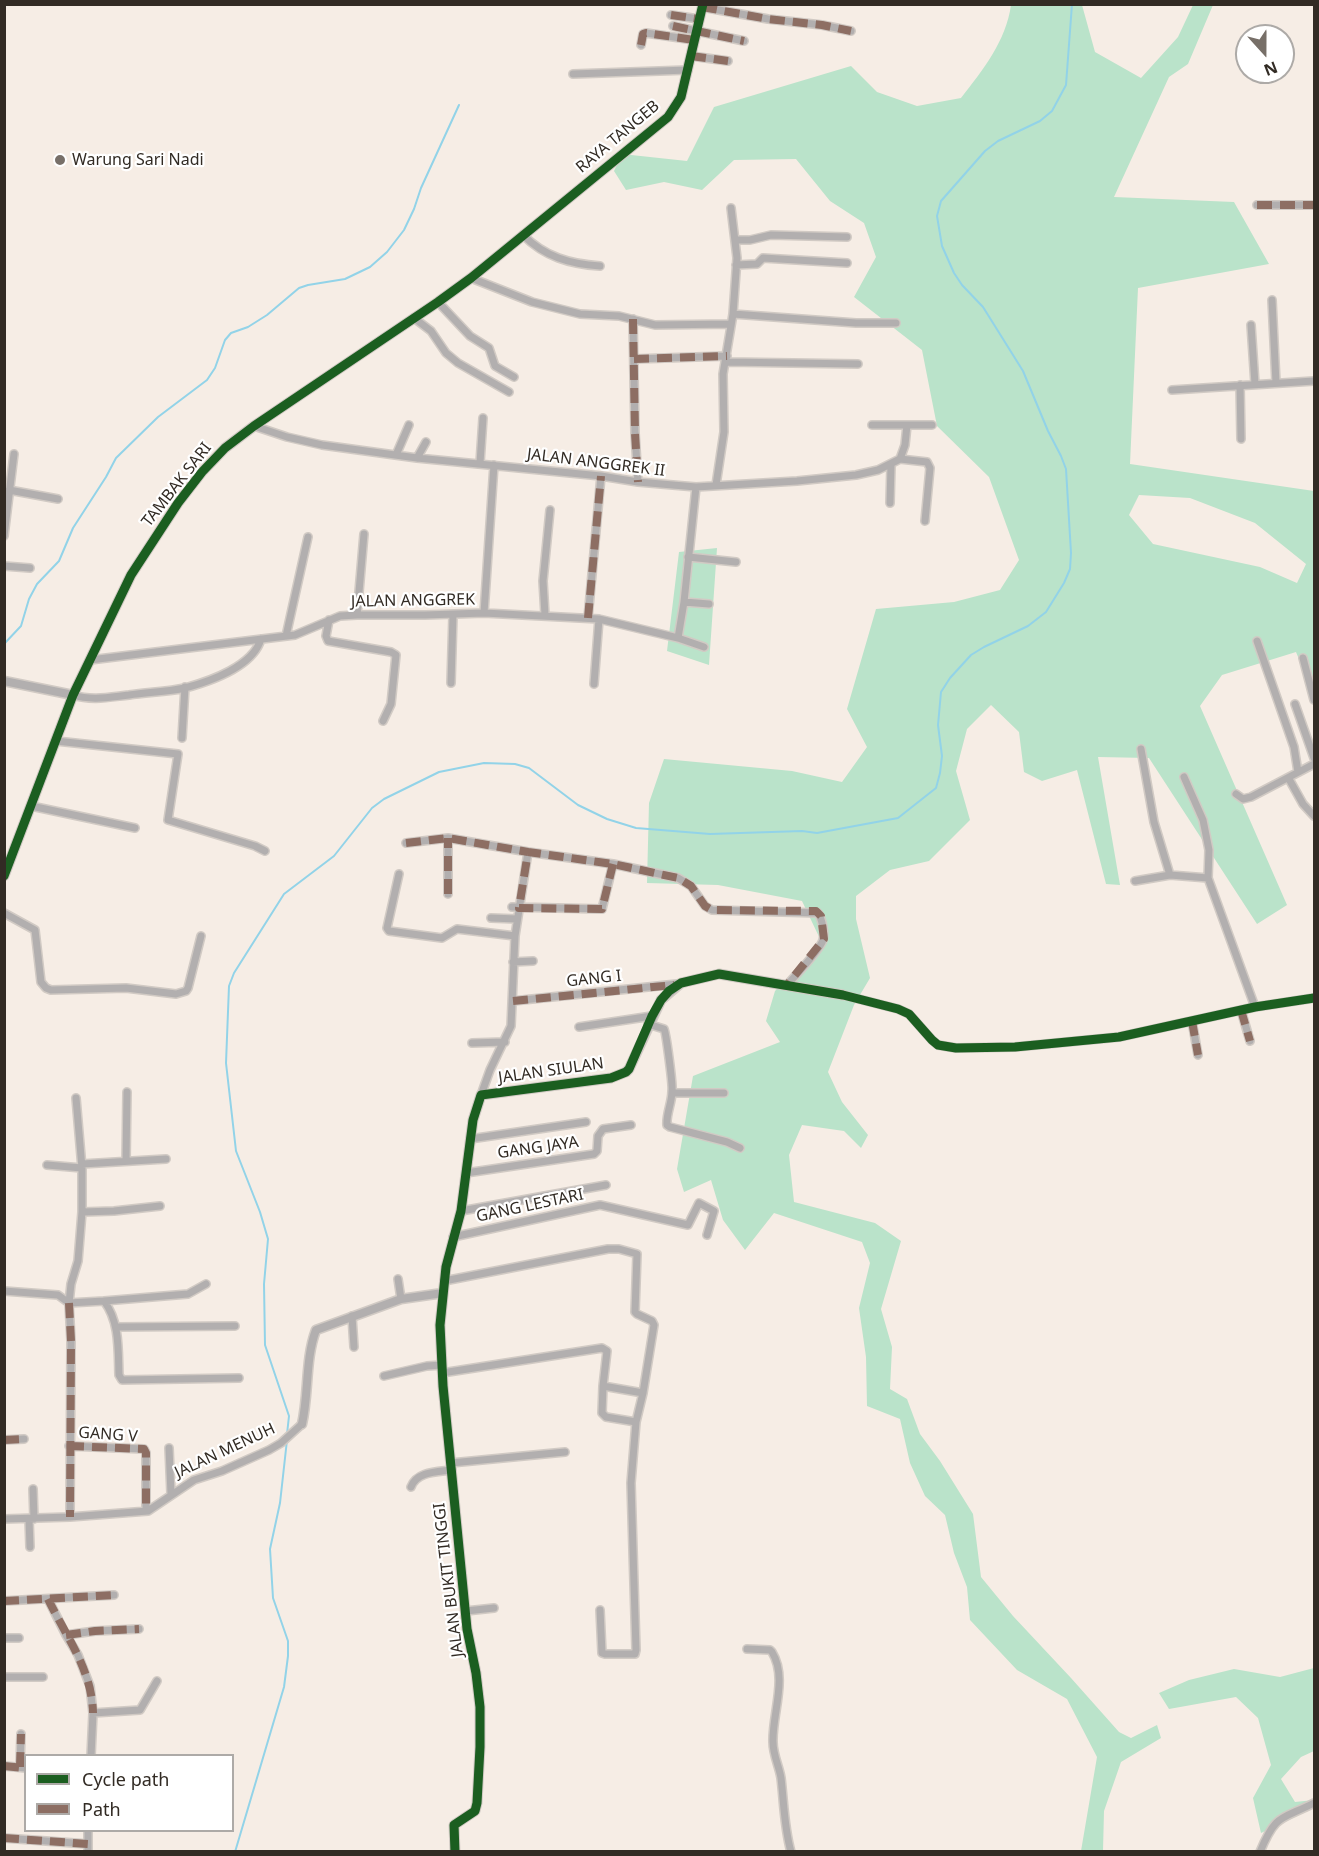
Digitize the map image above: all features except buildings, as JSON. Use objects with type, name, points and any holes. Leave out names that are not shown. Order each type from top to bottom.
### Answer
[{"type":"street","name":"RAYA TANGEB","points":[[552,211],[668,117],[681,97],[702,6]]},
{"type":"street","points":[[702,6],[768,19],[851,31]]},
{"type":"street","points":[[671,15],[699,19]]},
{"type":"street","points":[[673,27],[695,35]]},
{"type":"street","points":[[641,45],[643,34],[646,33],[695,35],[744,41]]},
{"type":"street","points":[[691,56],[728,61]]},
{"type":"street","points":[[573,74],[688,70]]},
{"type":"street","points":[[1257,205],[1314,205]]},
{"type":"street","points":[[716,485],[724,432],[723,374],[733,314],[736,265],[732,208]]},
{"type":"street","name":"TAMBAK SARI","points":[[4,876],[73,695],[130,575],[178,502],[202,472],[225,448],[254,426],[438,302],[471,278],[552,211]]},
{"type":"street","points":[[523,235],[549,255],[582,265],[600,266]]},
{"type":"street","points":[[735,240],[750,240],[771,235],[847,237]]},
{"type":"street","points":[[736,265],[757,264],[763,258],[847,263]]},
{"type":"street","points":[[471,278],[532,302],[580,314],[619,316],[655,325],[731,324]]},
{"type":"street","points":[[1272,300],[1276,383]]},
{"type":"street","points":[[438,302],[470,336],[489,348],[495,366],[514,377]]},
{"type":"street","points":[[733,314],[856,323],[896,323]]},
{"type":"street","points":[[414,318],[431,332],[446,353],[458,363],[509,392]]},
{"type":"street","points":[[633,319],[638,482]]},
{"type":"street","points":[[1251,325],[1255,384]]},
{"type":"street","points":[[634,359],[727,359],[858,364]]},
{"type":"street","points":[[1172,390],[1314,381]]},
{"type":"street","points":[[1240,385],[1241,439]]},
{"type":"street","points":[[480,463],[483,418]]},
{"type":"street","points":[[872,424],[932,425]]},
{"type":"street","points":[[396,455],[409,425]]},
{"type":"street","points":[[907,425],[905,445],[900,459],[927,462],[930,468],[925,521]]},
{"type":"street","name":"JALAN ANGGREK II","points":[[254,426],[322,445],[417,458],[696,487],[856,475],[878,470],[900,459]]},
{"type":"street","points":[[417,458],[426,442]]},
{"type":"street","points":[[4,536],[9,490],[8,471],[14,454]]},
{"type":"street","name":"JALAN ANGGREK","points":[[90,660],[286,636],[308,630],[340,616],[484,613],[494,465]]},
{"type":"street","points":[[890,503],[891,465]]},
{"type":"street","points":[[588,618],[601,476]]},
{"type":"street","points":[[678,638],[696,487]]},
{"type":"street","points":[[9,490],[58,499]]},
{"type":"street","points":[[545,615],[543,581],[550,510]]},
{"type":"street","points":[[357,615],[364,534]]},
{"type":"street","points":[[286,636],[308,537]]},
{"type":"street","points":[[688,557],[736,562]]},
{"type":"street","points":[[4,566],[30,568]]},
{"type":"street","points":[[684,602],[709,604]]},
{"type":"street","points":[[484,613],[599,619],[678,638],[704,647]]},
{"type":"street","points":[[451,683],[453,615]]},
{"type":"street","points":[[594,684],[599,619]]},
{"type":"street","points":[[329,620],[326,636],[328,641],[391,652],[396,655],[392,704],[383,721]]},
{"type":"street","points":[[4,681],[91,699],[185,687],[237,666],[253,654],[259,647],[261,639]]},
{"type":"street","points":[[1257,641],[1294,747],[1298,772]]},
{"type":"street","points":[[1304,658],[1314,700]]},
{"type":"street","points":[[182,738],[185,687]]},
{"type":"street","points":[[1295,704],[1314,758]]},
{"type":"street","points":[[56,741],[178,754],[168,820],[265,851]]},
{"type":"street","points":[[1142,749],[1154,822],[1170,875]]},
{"type":"street","points":[[1236,794],[1246,799],[1289,779],[1314,764]]},
{"type":"street","points":[[1185,777],[1203,820],[1209,850],[1208,878],[1255,1007]]},
{"type":"street","points":[[1289,779],[1303,804],[1314,816]]},
{"type":"street","points":[[31,806],[135,828]]},
{"type":"street","points":[[448,838],[448,894]]},
{"type":"street","points":[[406,843],[448,838],[659,872],[678,878],[691,886],[708,909],[814,911],[821,916],[822,944],[788,985]]},
{"type":"street","points":[[481,1095],[511,1026],[516,908],[528,852]]},
{"type":"street","points":[[516,908],[602,909],[613,864]]},
{"type":"street","points":[[399,874],[387,928],[389,931],[442,938],[457,929],[515,936]]},
{"type":"street","points":[[1135,881],[1170,875],[1208,878]]},
{"type":"street","points":[[4,913],[35,930],[40,982],[51,990],[126,988],[182,993],[188,988],[201,936]]},
{"type":"street","points":[[491,918],[517,919]]},
{"type":"street","points":[[513,962],[533,961]]},
{"type":"street","points":[[677,984],[718,974],[862,999],[909,1014],[932,1040],[946,1048],[1078,1042],[1141,1034],[1255,1007],[1314,998]]},
{"type":"street","name":"GANG I","points":[[513,1001],[677,984]]},
{"type":"street","name":"JALAN SIULAN","points":[[443,1293],[453,1237],[461,1211],[474,1114],[481,1095],[619,1076],[629,1069],[661,1000],[677,984]]},
{"type":"street","points":[[1241,1010],[1250,1041]]},
{"type":"street","points":[[579,1027],[650,1020],[666,1031],[672,1093],[666,1120],[668,1126],[727,1142],[740,1148]]},
{"type":"street","points":[[1192,1021],[1198,1055]]},
{"type":"street","points":[[472,1042],[505,1042]]},
{"type":"street","points":[[126,1161],[127,1092]]},
{"type":"street","points":[[672,1093],[724,1093]]},
{"type":"street","points":[[70,1518],[71,1341],[69,1303],[71,1284],[78,1262],[82,1212],[82,1166],[76,1098]]},
{"type":"street","points":[[470,1139],[586,1122]]},
{"type":"street","name":"GANG JAYA","points":[[466,1173],[594,1154],[597,1151],[598,1136],[603,1129],[631,1125]]},
{"type":"street","points":[[47,1165],[82,1166],[166,1158]]},
{"type":"street","points":[[461,1211],[606,1185]]},
{"type":"street","name":"GANG LESTARI","points":[[453,1237],[600,1205],[688,1224],[699,1203],[714,1210],[707,1235]]},
{"type":"street","points":[[82,1212],[160,1206]]},
{"type":"street","points":[[444,1281],[608,1249],[634,1252],[638,1258],[635,1312],[654,1324],[636,1422],[631,1483],[635,1654],[602,1653],[600,1610]]},
{"type":"street","points":[[398,1279],[401,1299]]},
{"type":"street","points":[[4,1291],[58,1295],[69,1303],[188,1294],[206,1284]]},
{"type":"street","name":"JALAN MENUH","points":[[4,1520],[70,1518],[151,1510],[194,1480],[222,1471],[281,1443],[302,1424],[316,1330],[401,1299],[443,1293]]},
{"type":"street","name":"JALAN BUKIT TINGGI","points":[[443,1293],[440,1325],[442,1369],[469,1640],[480,1707],[478,1794],[475,1811],[454,1825],[455,1851]]},
{"type":"street","points":[[104,1301],[113,1314],[116,1327],[120,1379],[239,1378]]},
{"type":"street","points":[[352,1316],[354,1347]]},
{"type":"street","points":[[116,1327],[235,1326]]},
{"type":"street","points":[[384,1376],[427,1366],[442,1369],[602,1348],[606,1349],[607,1353],[603,1386],[604,1416],[636,1422]]},
{"type":"street","points":[[603,1386],[643,1393]]},
{"type":"street","points":[[4,1440],[24,1438]]},
{"type":"street","name":"GANG V","points":[[69,1446],[145,1451],[146,1511]]},
{"type":"street","points":[[169,1448],[171,1494]]},
{"type":"street","points":[[411,1487],[412,1482],[419,1476],[452,1466],[565,1452]]},
{"type":"street","points":[[30,1548],[33,1489]]},
{"type":"street","points":[[4,1601],[114,1595]]},
{"type":"street","points":[[48,1599],[85,1669],[93,1700],[90,1754]]},
{"type":"street","points":[[466,1611],[494,1608]]},
{"type":"street","points":[[66,1635],[139,1629]]},
{"type":"street","points":[[4,1638],[19,1638]]},
{"type":"street","points":[[747,1649],[770,1650],[780,1678],[772,1727],[773,1746],[780,1775],[785,1829],[791,1851]]},
{"type":"street","points":[[4,1677],[43,1677]]},
{"type":"street","points":[[93,1713],[140,1710],[157,1681]]},
{"type":"street","points":[[4,1766],[23,1767],[21,1734]]},
{"type":"street","points":[[1260,1851],[1267,1834],[1276,1821],[1314,1803]]},
{"type":"street","points":[[4,1838],[88,1848],[88,1832]]},
{"type":"green space","points":[[1011,5],[1082,5],[1095,52],[1141,78],[1178,37],[1193,5],[1213,5],[1188,64],[1169,77],[1114,197],[1234,202],[1269,264],[1138,288],[1130,464],[1314,491],[1314,696],[1296,652],[1222,675],[1200,706],[1287,905],[1257,924],[1149,758],[1098,757],[1120,885],[1106,884],[1077,770],[1042,781],[1024,772],[1019,732],[991,705],[967,729],[956,771],[970,820],[929,861],[890,870],[856,896],[856,919],[870,978],[854,1005],[828,1072],[842,1102],[868,1135],[861,1148],[844,1131],[802,1125],[789,1155],[794,1202],[875,1223],[901,1241],[881,1309],[892,1347],[890,1389],[907,1399],[920,1434],[973,1514],[981,1577],[1013,1616],[1119,1732],[1131,1738],[1157,1725],[1161,1738],[1121,1762],[1104,1811],[1103,1851],[1081,1851],[1097,1757],[1067,1699],[1017,1670],[970,1620],[967,1587],[954,1553],[945,1515],[925,1496],[910,1463],[900,1419],[867,1406],[866,1357],[859,1308],[870,1263],[862,1242],[774,1213],[745,1250],[723,1220],[711,1180],[684,1192],[677,1169],[693,1076],[780,1042],[766,1021],[775,991],[822,943],[802,901],[718,885],[647,883],[649,803],[664,759],[792,771],[842,782],[867,747],[847,709],[876,609],[954,602],[1000,590],[1019,560],[989,477],[937,426],[922,350],[854,297],[876,257],[864,223],[830,201],[796,159],[734,160],[702,190],[664,182],[626,190],[614,171],[622,154],[687,161],[714,107],[851,66],[877,92],[917,106],[961,98],[999,43]],"holes":[[[1139,495],[1190,498],[1255,523],[1306,564],[1297,583],[1260,567],[1153,544],[1129,515]]]},
{"type":"green space","points":[[717,548],[709,665],[667,651],[679,552]]},
{"type":"green space","points":[[1314,1668],[1314,1751],[1301,1757],[1281,1779],[1295,1802],[1314,1800],[1314,1808],[1261,1833],[1253,1798],[1271,1765],[1258,1718],[1236,1697],[1169,1709],[1159,1693],[1189,1680],[1234,1669],[1280,1677]]},
{"type":"waterway","points":[[287,1434],[289,1416],[265,1345],[264,1284],[268,1239],[236,1151],[226,1063],[229,986],[234,973],[284,894],[334,856],[372,808],[384,799],[439,772],[484,763],[515,764],[529,768],[578,805],[607,819],[636,828],[710,834],[802,831],[817,833],[898,818],[936,788],[942,756],[938,725],[941,692],[950,678],[971,655],[1028,626],[1046,612],[1064,583],[1070,569],[1071,553],[1066,469],[1023,371],[983,307],[954,273],[942,246],[937,216],[941,201],[985,151],[998,141],[1040,121],[1052,111],[1066,85],[1072,4]]},
{"type":"waterway","points":[[4,644],[21,626],[29,599],[37,584],[59,561],[73,528],[116,458],[158,417],[207,380],[215,368],[225,340],[231,333],[248,327],[267,315],[299,288],[345,279],[370,267],[387,252],[404,230],[459,105]]},
{"type":"waterway","points":[[235,1852],[284,1687],[288,1656],[288,1641],[273,1598],[270,1549],[280,1503],[287,1440]]},
{"type":"marked path","points":[[702,7],[851,31]]},
{"type":"marked path","points":[[671,15],[699,19]]},
{"type":"marked path","points":[[673,26],[744,41]]},
{"type":"marked path","points":[[641,45],[643,34],[646,33],[694,40]]},
{"type":"marked path","points":[[691,56],[728,61]]},
{"type":"marked path","points":[[1257,205],[1314,205]]},
{"type":"marked path","points":[[633,319],[638,482]]},
{"type":"marked path","points":[[634,359],[727,356]]},
{"type":"marked path","points":[[588,618],[601,476]]},
{"type":"marked path","points":[[406,843],[448,838],[528,852]]},
{"type":"marked path","points":[[448,838],[448,894]]},
{"type":"marked path","points":[[613,864],[602,909],[519,908],[528,852],[613,864],[678,878],[691,886],[705,906],[712,910],[816,911],[821,916],[824,939],[787,985]]},
{"type":"marked path","points":[[513,1001],[674,985]]},
{"type":"marked path","points":[[1241,1010],[1250,1041]]},
{"type":"marked path","points":[[1192,1021],[1198,1055]]},
{"type":"marked path","points":[[69,1303],[71,1341],[70,1517]]},
{"type":"marked path","points":[[4,1440],[24,1439]]},
{"type":"marked path","points":[[69,1446],[144,1449],[146,1453],[146,1511]]},
{"type":"marked path","points":[[4,1601],[114,1595]]},
{"type":"marked path","points":[[48,1599],[83,1668],[92,1697],[93,1713]]},
{"type":"marked path","points":[[66,1635],[139,1629]]},
{"type":"marked path","points":[[20,1767],[21,1734]]},
{"type":"marked path","points":[[4,1766],[24,1768]]},
{"type":"marked path","points":[[4,1838],[88,1844]]},
{"type":"cycle path","points":[[4,876],[73,695],[131,575],[178,503],[202,472],[225,448],[254,426],[471,278],[668,117],[681,97],[703,4]]},
{"type":"cycle path","points":[[455,1852],[454,1825],[475,1811],[477,1803],[480,1707],[467,1629],[443,1386],[440,1325],[446,1267],[461,1211],[473,1120],[481,1095],[611,1078],[626,1072],[652,1016],[669,991],[681,983],[719,974],[843,995],[898,1009],[909,1014],[938,1045],[956,1048],[1015,1047],[1119,1037],[1255,1007],[1314,998]]},
{"type":"place","name":"Warung Sari Nadi","points":[[60,160]]}]
